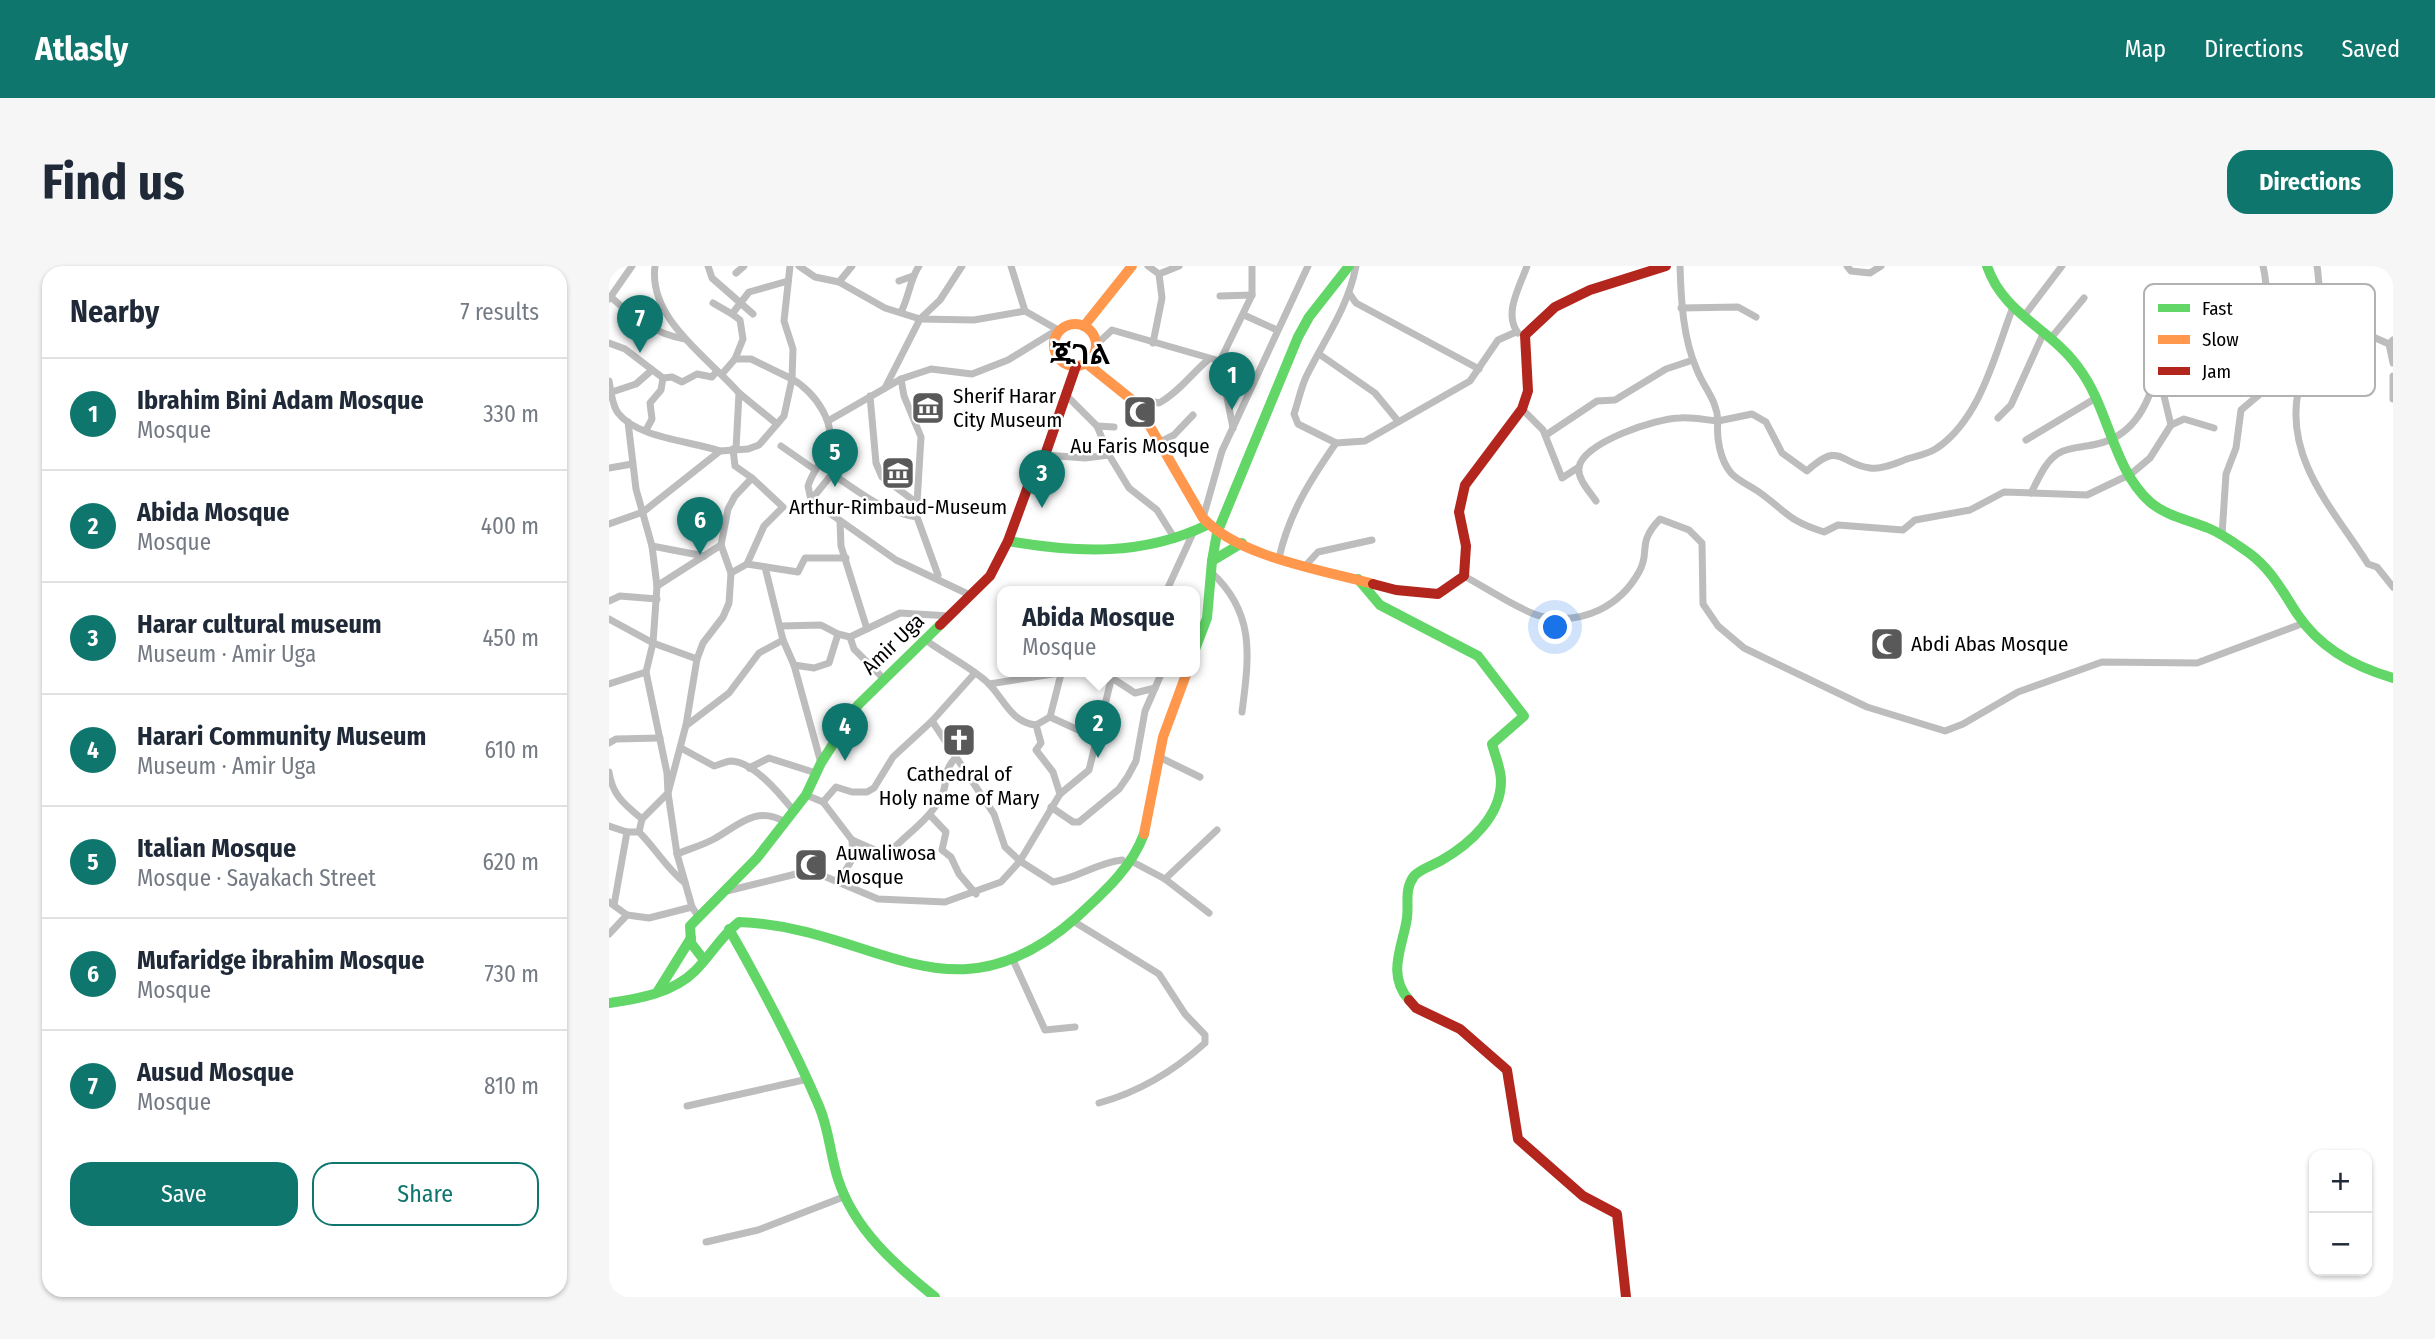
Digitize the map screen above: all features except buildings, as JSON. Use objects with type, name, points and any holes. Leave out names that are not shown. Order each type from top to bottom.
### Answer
[{"type":"street","points":[[632,266],[610,298],[651,328],[666,336],[685,339]]},
{"type":"street","points":[[655,266],[652,285],[685,339],[739,393],[777,424]]},
{"type":"street","points":[[708,266],[712,278],[739,305],[753,314]]},
{"type":"street","points":[[736,272],[744,266]]},
{"type":"street","points":[[609,381],[613,409],[628,422],[667,439],[720,451],[748,449],[759,445],[784,416],[792,379],[793,349],[785,321],[790,266]]},
{"type":"street","points":[[799,266],[815,277],[839,282],[885,307],[920,319],[974,320],[1024,311],[1058,330]]},
{"type":"street","points":[[839,282],[852,266]]},
{"type":"street","points":[[901,312],[911,294],[913,276],[919,266]]},
{"type":"street","points":[[885,388],[920,319],[940,300],[962,266]]},
{"type":"street","points":[[1011,266],[1024,311]]},
{"type":"street","points":[[1084,327],[1132,266]]},
{"type":"street","points":[[1148,266],[1159,274],[1162,298],[1153,343]]},
{"type":"street","points":[[1159,274],[1179,266]]},
{"type":"street","points":[[1233,428],[1220,361],[1252,295],[1252,266]]},
{"type":"street","points":[[1170,586],[1193,533],[1205,521],[1222,451],[1308,266]]},
{"type":"street","points":[[1200,636],[1207,618],[1211,566],[1217,533],[1298,337],[1309,317],[1349,266]]},
{"type":"street","points":[[1356,266],[1349,293],[1305,378],[1294,414],[1298,424],[1336,443],[1365,441],[1471,381],[1498,340],[1521,334],[1555,307],[1590,290],[1666,266]]},
{"type":"street","points":[[1464,576],[1466,546],[1459,512],[1465,485],[1522,409],[1528,391],[1521,334],[1511,322],[1512,308],[1527,266]]},
{"type":"street","points":[[1680,266],[1681,308],[1693,360],[1717,408],[1716,433],[1720,450],[1731,473],[1761,493],[1787,517],[1824,532],[1838,525],[1903,530],[1916,520],[1970,510],[2004,492],[2087,495],[2131,474],[2150,458],[2171,425],[2184,419],[2214,428]]},
{"type":"street","points":[[1847,266],[1851,271],[1870,273],[1881,266]]},
{"type":"street","points":[[1987,266],[1993,289],[2078,365],[2131,474],[2149,502],[2223,535],[2270,572],[2304,623],[2332,652],[2361,669],[2393,678]]},
{"type":"street","points":[[2024,316],[2062,266]]},
{"type":"street","points":[[2263,266],[2267,284]]},
{"type":"street","points":[[2317,266],[2320,284]]},
{"type":"street","points":[[899,281],[913,276]]},
{"type":"street","points":[[732,314],[749,292],[788,281]]},
{"type":"street","points":[[1349,293],[1356,303],[1479,369]]},
{"type":"street","points":[[1220,296],[1252,295]]},
{"type":"street","points":[[1998,418],[2011,405],[2047,335],[2084,298]]},
{"type":"street","points":[[609,343],[625,349],[663,378],[672,377],[682,382],[697,374],[712,377],[735,359],[743,339],[740,320],[713,303]]},
{"type":"street","points":[[1681,308],[1738,307],[1756,317]]},
{"type":"street","points":[[1522,409],[1546,435],[1562,478],[1579,467],[1584,457],[1601,444],[1639,427],[1678,418],[1718,421],[1752,414],[1766,422],[1782,453],[1807,471],[1819,460],[1831,456],[1845,456],[1856,464],[1872,469],[1935,450],[1959,429],[1975,401],[2013,307]]},
{"type":"street","points":[[1244,315],[1277,330]]},
{"type":"street","points":[[828,421],[901,379],[932,369],[972,374],[1008,360],[1034,342],[1071,325],[1084,327],[1092,334],[1096,345]]},
{"type":"street","points":[[1058,330],[1055,351],[1062,362],[1081,365],[1137,404],[1205,521],[1217,533],[1279,558],[1396,590],[1437,594],[1464,576]]},
{"type":"street","points":[[1081,365],[1093,355],[1096,345],[1112,330],[1220,361]]},
{"type":"street","points":[[2391,342],[2393,363]]},
{"type":"street","points":[[1319,354],[1375,393],[1398,421]]},
{"type":"street","points":[[735,359],[751,359],[802,385],[828,421],[830,439],[826,452],[814,469],[808,491],[811,500],[896,560],[969,595]]},
{"type":"street","points":[[1137,404],[1146,400],[1159,403],[1171,397],[1182,381],[1209,359]]},
{"type":"street","points":[[1546,435],[1597,401],[1615,400],[1665,369],[1693,360]]},
{"type":"street","name":"Amir Uga","points":[[698,916],[726,891],[785,822],[806,794],[849,716],[990,576],[1008,541],[1019,505],[1045,454],[1081,365]]},
{"type":"street","points":[[612,392],[636,384],[652,370]]},
{"type":"street","points":[[2393,376],[2393,399]]},
{"type":"street","points":[[646,430],[652,419],[650,403],[661,390],[663,378]]},
{"type":"street","points":[[901,379],[904,396],[921,437],[917,517],[938,575]]},
{"type":"street","points":[[731,573],[747,564],[764,526],[783,505],[735,466],[739,393]]},
{"type":"street","points":[[870,396],[876,463],[882,477],[917,503]]},
{"type":"street","points":[[1067,396],[1097,426],[1109,454],[1129,488],[1157,510],[1175,539]]},
{"type":"street","points":[[2031,493],[2041,471],[2059,452],[2115,440],[2140,415],[2149,396]]},
{"type":"street","points":[[2164,396],[2171,425]]},
{"type":"street","points":[[2223,535],[2226,474],[2236,448],[2241,410],[2258,396]]},
{"type":"street","points":[[2297,396],[2294,414],[2305,464],[2324,500],[2368,564],[2377,567],[2393,587]]},
{"type":"street","points":[[2026,440],[2096,398]]},
{"type":"street","points":[[1160,442],[1174,435],[1193,415]]},
{"type":"street","points":[[628,422],[632,464],[652,546],[657,586],[653,643],[646,672],[667,773],[677,854],[692,907],[698,916],[690,926],[691,938],[704,960]]},
{"type":"street","points":[[1097,426],[1114,427]]},
{"type":"street","points":[[1279,558],[1291,516],[1308,483],[1336,443]]},
{"type":"street","points":[[781,446],[814,469]]},
{"type":"street","points":[[609,524],[643,512],[720,451]]},
{"type":"street","points":[[1045,454],[1085,458],[1109,454]]},
{"type":"street","points":[[609,468],[632,464]]},
{"type":"street","points":[[1579,467],[1580,477],[1596,501]]},
{"type":"street","points":[[811,500],[832,474],[855,492],[887,509],[917,517]]},
{"type":"street","points":[[639,832],[642,819],[668,793],[686,725],[697,659],[703,643],[723,617],[729,603],[731,573],[721,545],[728,509],[735,496],[752,478]]},
{"type":"street","points":[[1464,576],[1543,617],[1585,618],[1617,600],[1641,570],[1646,534],[1660,519],[1689,530],[1702,543],[1703,604],[1718,626],[1744,648],[1867,707],[1945,731],[1963,724],[2018,692],[2102,662],[2197,663],[2304,623]]},
{"type":"street","points":[[840,522],[841,546],[867,629]]},
{"type":"street","points":[[1008,541],[1069,551],[1118,549],[1175,539],[1193,533]]},
{"type":"street","points":[[1306,565],[1318,552],[1372,540]]},
{"type":"street","points":[[1211,566],[1242,543]]},
{"type":"street","points":[[657,586],[675,578],[721,545]]},
{"type":"street","points":[[652,546],[704,556]]},
{"type":"street","points":[[747,564],[798,572],[805,558],[846,558]]},
{"type":"street","points":[[1211,566],[1228,587],[1238,606],[1250,652],[1242,712]]},
{"type":"street","points":[[765,567],[783,640],[793,665],[821,763]]},
{"type":"street","points":[[1358,579],[1380,604],[1478,656],[1524,716],[1492,744],[1501,781],[1495,810],[1471,838],[1436,866],[1416,873],[1407,889],[1407,918],[1398,948],[1401,992],[1416,1008],[1460,1029],[1507,1070],[1518,1139],[1583,1196],[1617,1214],[1626,1297]]},
{"type":"street","points":[[609,601],[620,596],[657,600]]},
{"type":"street","points":[[781,626],[821,625],[850,637],[900,613],[950,616]]},
{"type":"street","points":[[609,619],[653,643],[697,659]]},
{"type":"street","points":[[793,665],[814,668],[829,663],[838,634]]},
{"type":"street","points":[[850,637],[854,649],[884,679]]},
{"type":"street","points":[[686,725],[729,692],[759,653],[783,640]]},
{"type":"street","points":[[927,641],[989,684],[1016,718],[1036,725],[1051,717],[1063,677]]},
{"type":"street","points":[[609,684],[646,672]]},
{"type":"street","points":[[823,802],[836,787],[852,792],[867,792],[874,788],[893,757],[932,721],[975,673]]},
{"type":"street","points":[[989,684],[1037,677]]},
{"type":"street","points":[[726,891],[800,873],[819,874],[878,899],[945,902],[976,894],[1001,882],[1020,861],[1060,794],[1089,770],[1112,677]]},
{"type":"street","points":[[1115,677],[1135,693],[1156,688]]},
{"type":"street","points":[[1051,807],[1073,822],[1079,822],[1119,789],[1136,761],[1139,730],[1160,677]]},
{"type":"street","points":[[609,1003],[658,991],[682,981],[704,960],[729,929],[739,922],[787,925],[932,968],[958,972],[997,968],[1014,962],[1073,921],[1127,860],[1145,830],[1164,736],[1185,677]]},
{"type":"street","points":[[1051,717],[1098,739]]},
{"type":"street","points":[[932,721],[994,814],[1001,840],[1020,861],[1053,882],[1066,880],[1100,863],[1127,860],[1165,879],[1209,913]]},
{"type":"street","points":[[1036,725],[1041,743],[1036,750],[1053,772],[1060,794]]},
{"type":"street","points":[[609,743],[616,739],[660,738]]},
{"type":"street","points":[[681,748],[714,766],[730,761],[749,768],[783,797],[793,810]]},
{"type":"street","points":[[806,794],[823,802],[852,840],[884,854],[891,851],[930,815],[944,790],[944,773],[957,757]]},
{"type":"street","points":[[1159,757],[1201,777]]},
{"type":"street","points":[[749,768],[769,758],[816,773]]},
{"type":"street","points":[[609,772],[610,785],[621,802],[642,819]]},
{"type":"street","points":[[677,854],[714,839],[755,815],[772,815],[785,822]]},
{"type":"street","points":[[930,815],[946,832],[942,850],[951,857],[959,874],[976,894]]},
{"type":"street","points":[[609,826],[627,832],[639,832],[656,849],[670,871],[686,884]]},
{"type":"street","points":[[1165,879],[1217,830]]},
{"type":"street","points":[[627,832],[611,903],[627,915],[649,918],[692,907]]},
{"type":"street","points":[[839,881],[853,858],[852,840]]},
{"type":"street","points":[[609,934],[627,915]]},
{"type":"street","points":[[1073,921],[1159,974],[1185,1014],[1205,1035],[1205,1043],[1176,1066],[1132,1094],[1099,1102]]},
{"type":"street","points":[[729,929],[789,1037],[808,1079],[825,1119],[838,1179],[866,1234],[887,1259],[935,1297]]},
{"type":"street","points":[[658,991],[691,938]]},
{"type":"street","points":[[1014,962],[1045,1030],[1075,1027]]},
{"type":"street","points":[[687,1106],[808,1079]]},
{"type":"street","points":[[706,1242],[758,1230],[846,1196]]},
{"type":"traffic: fast","points":[[1212,561],[1217,533],[1298,337],[1309,317],[1349,266]]},
{"type":"traffic: fast","points":[[1987,266],[2004,297],[2067,353],[2078,367],[2097,400],[2127,472],[2150,502],[2170,514],[2219,533],[2249,553],[2282,589],[2307,627],[2328,647],[2352,662],[2393,678]]},
{"type":"traffic: fast","points":[[1008,541],[1059,548],[1134,547],[1183,535],[1207,525]]},
{"type":"traffic: fast","points":[[1200,636],[1207,618],[1212,561],[1242,543]]},
{"type":"traffic: fast","points":[[1358,579],[1380,605],[1478,656],[1524,716],[1492,744],[1501,781],[1500,794],[1490,817],[1463,846],[1420,871],[1411,881],[1397,970],[1398,980],[1409,1000]]},
{"type":"traffic: fast","points":[[704,960],[691,943],[690,926],[757,858],[806,795],[821,763],[858,705],[940,625]]},
{"type":"traffic: fast","points":[[609,1003],[666,990],[686,979],[739,922],[788,928],[912,963],[951,969],[990,966],[1032,950],[1077,917],[1124,869],[1144,834]]},
{"type":"traffic: fast","points":[[729,929],[777,1016],[809,1083],[825,1124],[838,1179],[854,1214],[877,1245],[935,1297]]},
{"type":"traffic: fast","points":[[658,991],[691,938]]},
{"type":"traffic: slow","points":[[1084,326],[1132,266]]},
{"type":"traffic: slow","points":[[1075,324],[1090,330],[1096,345],[1090,360],[1075,366],[1060,360],[1054,345],[1060,330],[1075,324]]},
{"type":"traffic: slow","points":[[1086,363],[1137,404],[1203,518],[1219,531],[1238,543],[1282,560],[1373,584]]},
{"type":"traffic: slow","points":[[1144,834],[1163,737],[1185,677]]},
{"type":"traffic: jam","points":[[1373,584],[1396,590],[1438,594],[1464,576],[1466,546],[1459,512],[1465,485],[1522,409],[1528,391],[1525,335],[1555,307],[1590,290],[1666,266]]},
{"type":"traffic: jam","points":[[940,625],[990,576],[1008,541],[1030,481],[1045,455],[1076,366]]},
{"type":"traffic: jam","points":[[1409,1000],[1416,1008],[1460,1029],[1507,1070],[1518,1139],[1583,1196],[1617,1214],[1626,1297]]},
{"type":"place","name":"Ausud Mosque","points":[[640,353]]},
{"type":"place","name":"Sherif Harar City Museum","points":[[928,408]]},
{"type":"place","name":"Ibrahim Bini Adam Mosque","points":[[1232,410]]},
{"type":"place","name":"Au Faris Mosque","points":[[1140,412]]},
{"type":"place","name":"Arthur-Rimbaud-Museum","points":[[898,473]]},
{"type":"place","name":"Italian Mosque","points":[[835,487]]},
{"type":"place","name":"Harar cultural museum","points":[[1042,508]]},
{"type":"place","name":"Mufaridge ibrahim Mosque","points":[[700,555]]},
{"type":"place","name":"Abdi Abas Mosque","points":[[1887,644]]},
{"type":"place","name":"Cathedral of Holy name of Mary","points":[[959,740]]},
{"type":"place","name":"Abida Mosque","points":[[1098,758]]},
{"type":"place","name":"Harari Community Museum","points":[[845,761]]},
{"type":"place","name":"Auwaliwosa Mosque","points":[[811,865]]},
{"type":"district","name":"ጁገል","points":[[1080,354]]}]
